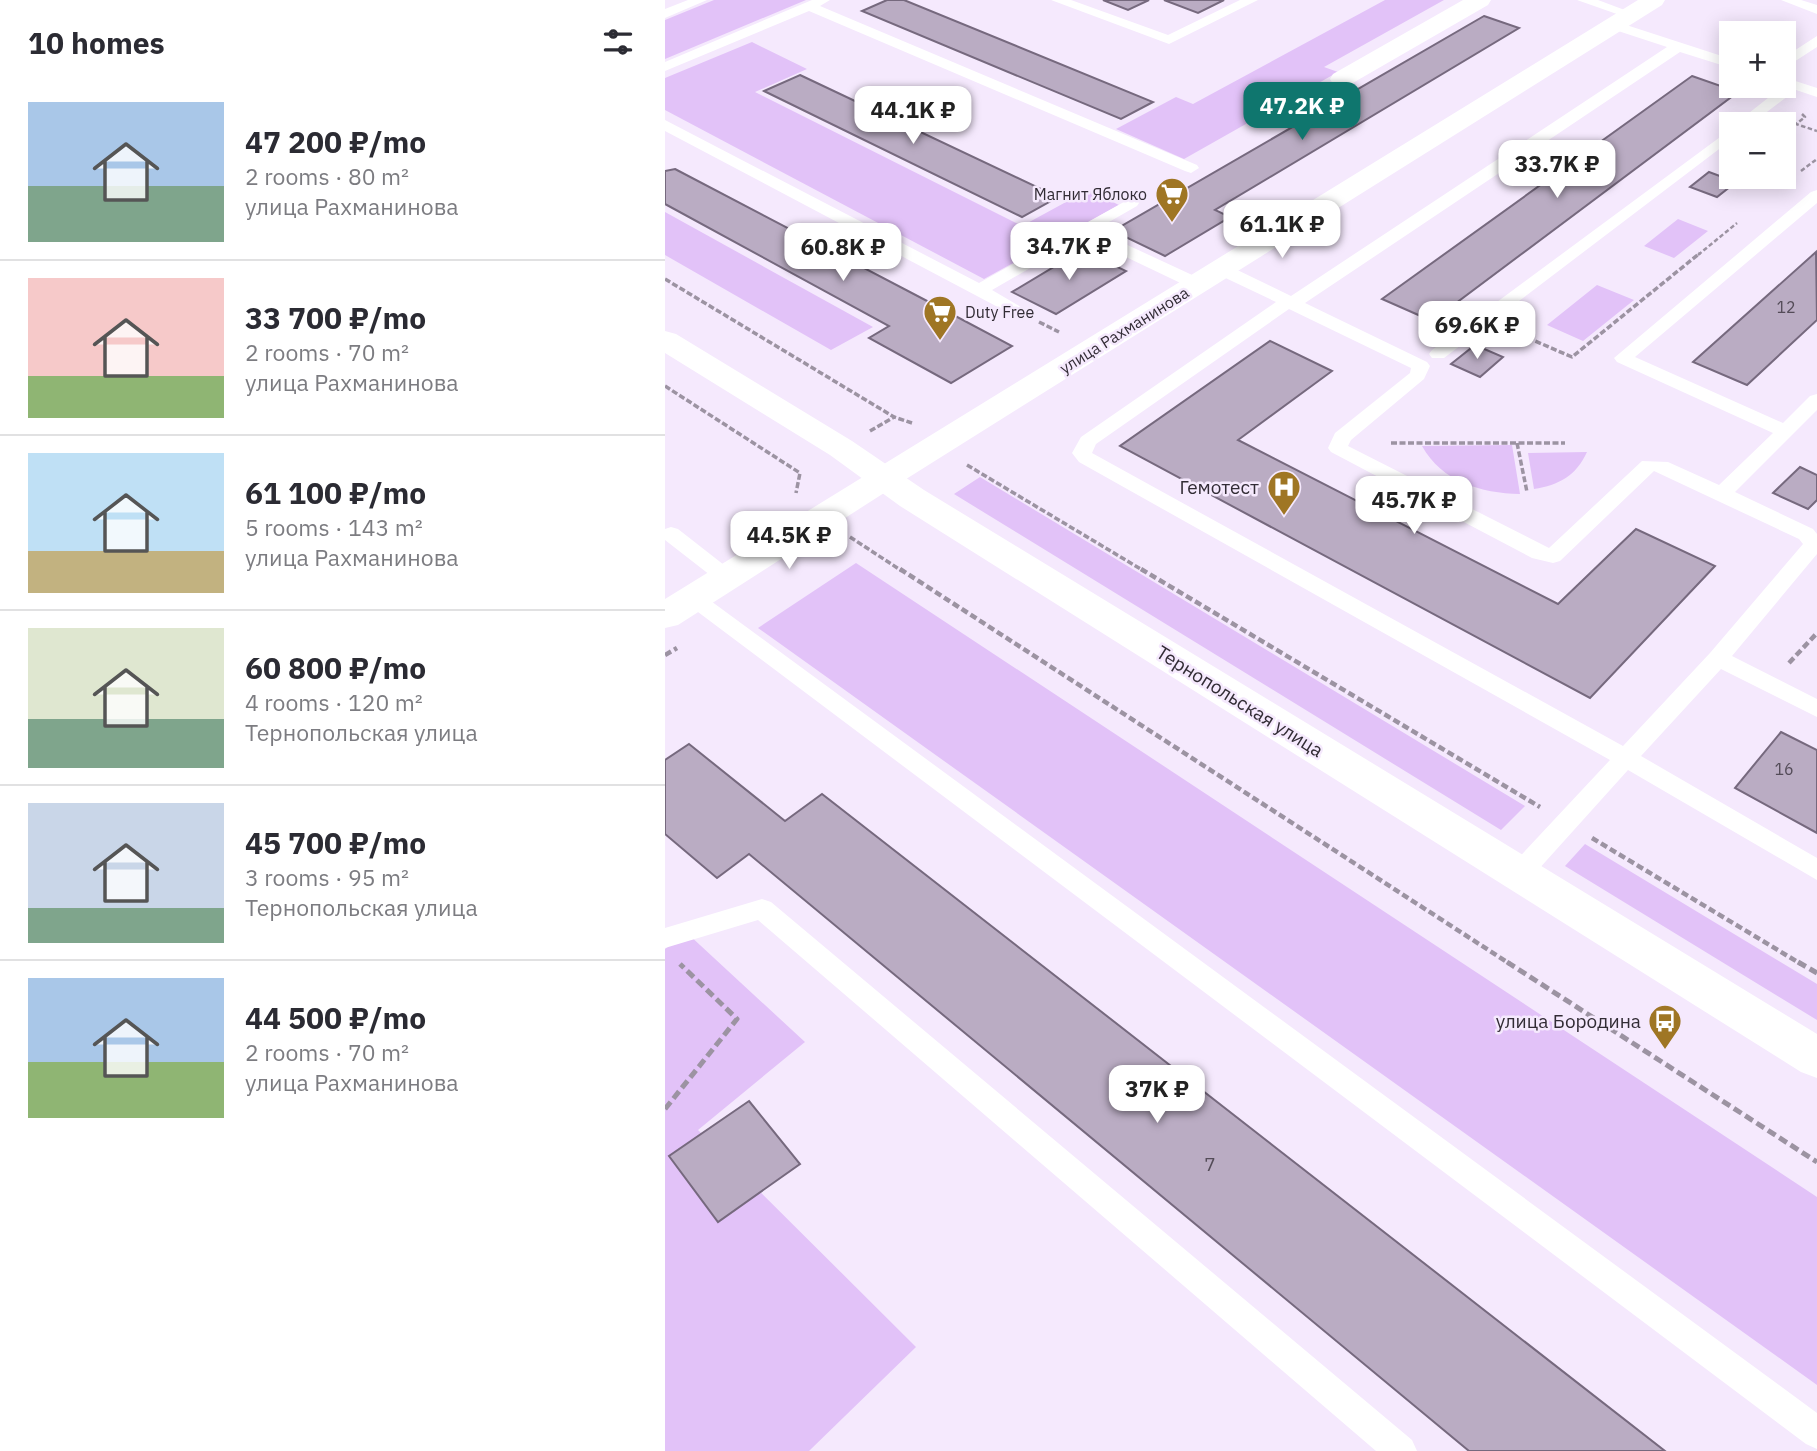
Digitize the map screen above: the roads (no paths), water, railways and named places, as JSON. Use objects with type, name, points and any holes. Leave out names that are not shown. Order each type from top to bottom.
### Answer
[{"type":"street","points":[[1342,79],[1480,0]]},
{"type":"street","name":"улица Рахманинова","points":[[679,607],[821,518],[898,488],[943,442],[1633,13]]},
{"type":"street","name":"Тернопольская улица","points":[[665,340],[841,448],[898,488],[1817,1059]]},
{"type":"lane","points":[[665,14],[700,0]]},
{"type":"lane","points":[[1058,0],[1169,40],[1251,0]]},
{"type":"lane","points":[[1584,0],[1633,13],[1679,46],[1719,60]]},
{"type":"lane","points":[[1788,0],[1817,10]]},
{"type":"lane","points":[[665,67],[816,3],[1191,167]]},
{"type":"lane","points":[[1796,55],[1817,40]]},
{"type":"lane","points":[[1679,46],[1291,302],[1088,441],[1082,453],[1086,458],[1626,758],[1817,870]]},
{"type":"lane","points":[[1796,86],[1817,93]]},
{"type":"lane","points":[[1756,112],[1772,98]]},
{"type":"lane","points":[[665,125],[1017,310]]},
{"type":"lane","points":[[1438,354],[1719,142]]},
{"type":"lane","points":[[1785,431],[1624,360],[1623,357],[1817,195]]},
{"type":"lane","points":[[979,290],[1131,203]]},
{"type":"lane","points":[[1083,230],[1197,284]]},
{"type":"lane","points":[[1221,269],[1421,366],[1418,375],[1342,437],[1338,444],[1344,453],[1546,556],[1558,552],[1649,465],[1661,466],[1806,534],[1814,544],[1718,658],[1519,874]]},
{"type":"lane","points":[[1722,494],[1817,400]]},
{"type":"lane","points":[[671,534],[726,577]]},
{"type":"lane","points":[[679,607],[1817,1433]]},
{"type":"lane","points":[[1718,658],[1817,709]]},
{"type":"lane","points":[[670,948],[762,909],[1401,1451]]},
{"type":"place","name":"Магнит Яблоко","points":[[1172,224]]},
{"type":"place","name":"Duty Free","points":[[940,342]]},
{"type":"place","name":"Гемотест","points":[[1284,517]]},
{"type":"place","name":"улица Бородина","points":[[1665,1051]]}]
